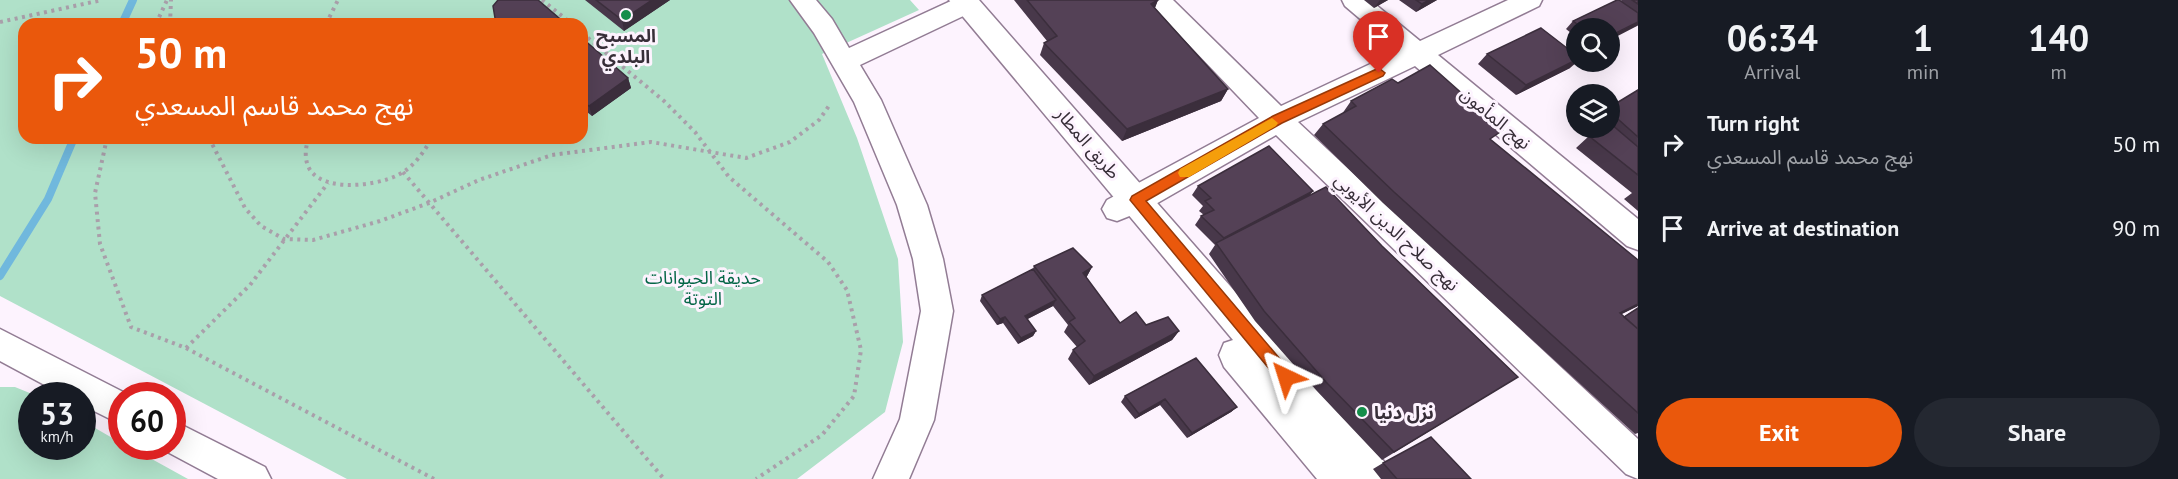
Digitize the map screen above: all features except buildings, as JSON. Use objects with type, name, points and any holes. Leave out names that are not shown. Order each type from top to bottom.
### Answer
[{"type":"main road","name":"طريق المطار","points":[[955,4],[1127,205],[1342,479]]},
{"type":"main road","name":"طريق المطار","points":[[1127,205],[1227,308],[1374,479]]},
{"type":"street","points":[[802,0],[823,26],[867,100],[912,205],[928,259],[937,311],[917,420],[891,479]]},
{"type":"street","name":"نهج صلاح الدين الأيوبي","points":[[1158,0],[1278,120],[1638,462]]},
{"type":"street","name":"نهج المأمون","points":[[1354,0],[1638,237]]},
{"type":"street","points":[[1127,205],[1278,120],[1530,0]]},
{"type":"street","points":[[843,62],[955,4]]},
{"type":"street","points":[[0,344],[108,402]]},
{"type":"street","points":[[186,443],[254,479]]},
{"type":"path","points":[[19,18],[102,0]]},
{"type":"path","points":[[159,18],[169,0]]},
{"type":"path","points":[[169,0],[170,18]]},
{"type":"path","points":[[329,18],[338,0]]},
{"type":"path","points":[[542,0],[564,18]]},
{"type":"path","points":[[0,22],[18,18]]},
{"type":"path","points":[[588,38],[664,101],[695,132],[729,177],[828,262],[847,291],[861,350],[855,396],[822,435],[756,479]]},
{"type":"path","points":[[212,144],[245,208],[261,226],[284,239],[313,240],[346,232],[429,203],[479,180],[552,155],[651,142],[746,158],[790,142],[819,120],[831,102]]},
{"type":"path","points":[[106,144],[95,193],[100,244],[130,327],[186,348],[434,479]]},
{"type":"path","points":[[305,144],[306,159],[313,172],[328,183],[348,187],[372,186],[403,172],[414,165],[430,144]]},
{"type":"path","points":[[403,172],[664,479]]},
{"type":"path","points":[[186,348],[250,285],[328,183]]},
{"type":"green space","name":"حديقة الحيوانات التوتة","points":[[0,0],[910,0],[919,10],[822,54],[857,138],[898,259],[903,342],[885,412],[797,479],[347,479],[186,394],[186,382],[163,382],[0,296]]},
{"type":"green space","points":[[0,387],[15,387],[18,388],[18,460],[96,460],[96,429],[108,435],[108,460],[154,460],[188,479],[0,479]]},
{"type":"waterway","points":[[125,18],[133,0]]},
{"type":"waterway","points":[[0,276],[48,199],[71,144]]},
{"type":"slow traffic","points":[[1184,173],[1272,123]]},
{"type":"place","name":"المسبح البلدي","points":[[626,15]]},
{"type":"place","name":"نزل دنيا","points":[[1362,412]]},
{"type":"route","points":[[1286,377],[1137,200],[1278,120],[1379,73]]}]
